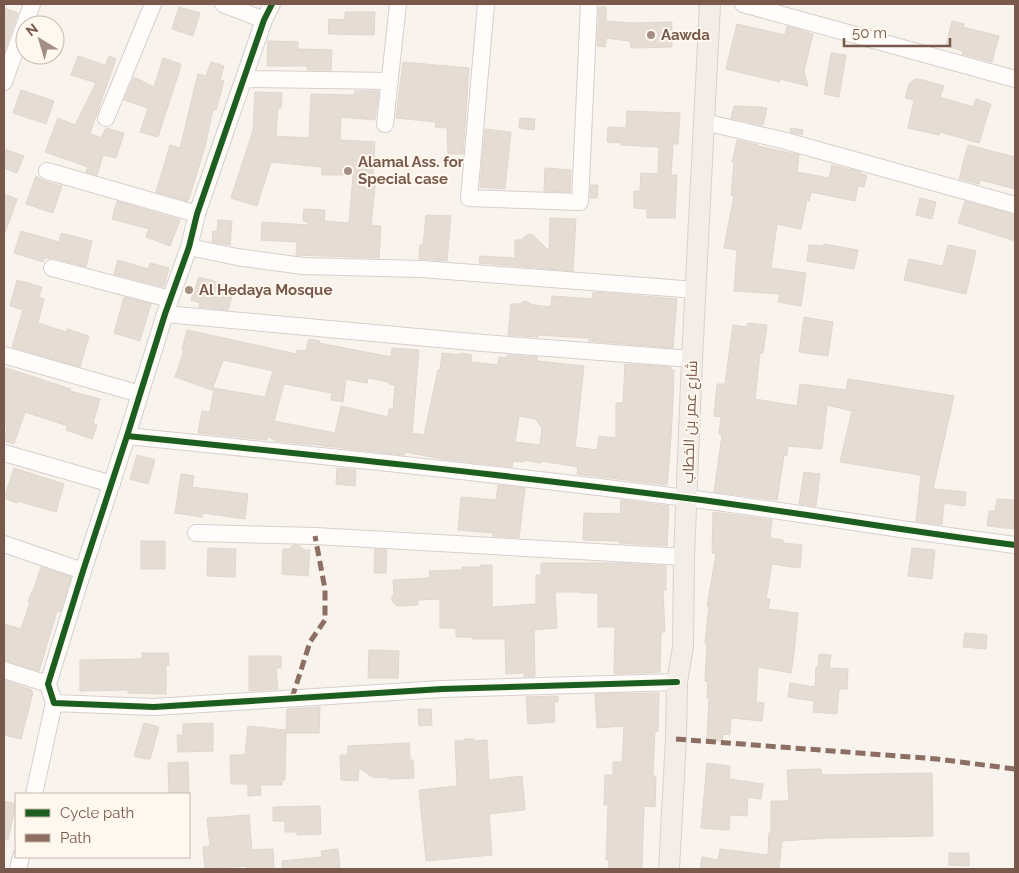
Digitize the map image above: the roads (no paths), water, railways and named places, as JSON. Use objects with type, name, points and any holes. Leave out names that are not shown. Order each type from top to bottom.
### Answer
[{"type":"main road","name":"شارع عمر بن الخطاب","points":[[669,869],[676,739],[676,682],[683,647],[684,557],[692,359],[710,4]]},
{"type":"street","points":[[4,82],[32,4]]},
{"type":"street","points":[[106,118],[153,4]]},
{"type":"street","points":[[223,4],[264,20]]},
{"type":"street","points":[[34,793],[54,703],[48,684],[167,307],[189,247],[197,214],[264,20],[272,4]]},
{"type":"street","points":[[385,124],[398,4]]},
{"type":"street","points":[[486,4],[469,198],[580,202],[589,4]]},
{"type":"street","points":[[743,4],[1015,79]]},
{"type":"street","points":[[245,79],[390,81]]},
{"type":"street","points":[[704,122],[782,140],[1015,205]]},
{"type":"street","points":[[47,171],[197,214]]},
{"type":"street","points":[[189,247],[236,258],[303,266],[421,270],[696,290]]},
{"type":"street","points":[[52,268],[167,307],[483,343],[692,359]]},
{"type":"street","points":[[4,355],[140,394]]},
{"type":"street","points":[[127,436],[417,466],[687,498],[1015,545]]},
{"type":"street","points":[[4,453],[112,484]]},
{"type":"street","points":[[196,533],[315,536],[684,557]]},
{"type":"street","points":[[4,544],[83,570]]},
{"type":"street","points":[[4,670],[48,684]]},
{"type":"street","points":[[54,703],[154,707],[442,689],[676,682]]},
{"type":"place","name":"Aawda","points":[[651,35]]},
{"type":"place","name":"Alamal Ass. for Special case","points":[[348,171]]},
{"type":"place","name":"Al Hedaya Mosque","points":[[189,290]]}]
